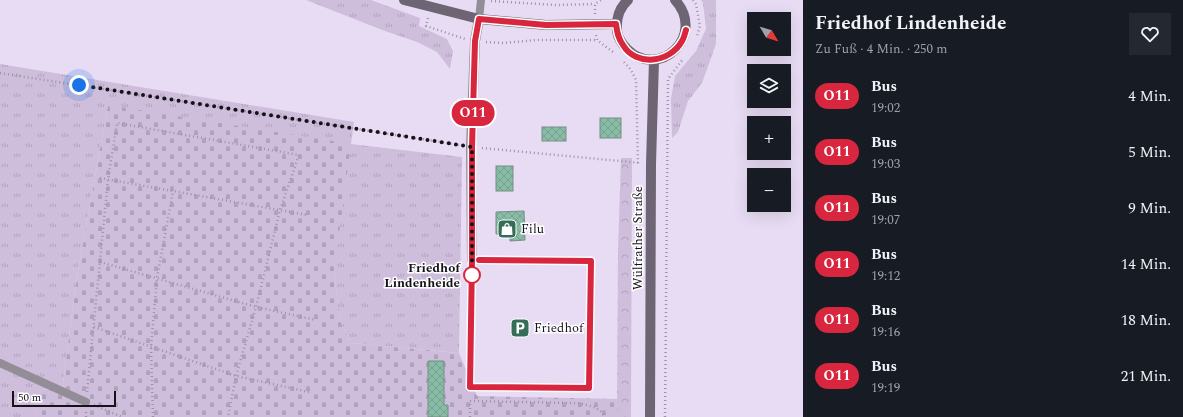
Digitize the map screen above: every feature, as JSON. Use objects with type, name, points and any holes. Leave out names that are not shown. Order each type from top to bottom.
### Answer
[{"type":"main road","points":[[404,0],[479,19],[546,25],[616,24]]},
{"type":"main road","points":[[628,0],[623,4],[618,14],[616,24],[618,36],[623,46],[632,54],[642,59],[654,60],[666,57],[676,51],[683,41],[686,30],[686,18],[681,6],[675,0]]},
{"type":"main road","name":"Wülfrather Straße","points":[[650,417],[651,164],[654,60]]},
{"type":"street","points":[[472,260],[472,147],[475,41],[479,19]]},
{"type":"lane","points":[[479,19],[481,0]]},
{"type":"lane","points":[[472,260],[591,261],[589,388],[470,387],[472,260]]},
{"type":"lane","points":[[0,363],[86,402]]},
{"type":"path","points":[[481,0],[556,5],[595,4],[601,0]]},
{"type":"path","points":[[693,0],[696,4],[700,26],[696,39]]},
{"type":"path","points":[[595,4],[597,40]]},
{"type":"path","points":[[430,7],[426,26],[475,41],[502,43],[538,40],[597,40],[614,53]]},
{"type":"path","points":[[665,417],[668,79],[685,57]]},
{"type":"path","points":[[620,59],[632,70],[636,80],[638,170]]},
{"type":"path","points":[[0,73],[472,147],[651,164]]},
{"type":"path","points":[[122,417],[86,402],[108,180],[117,123],[299,155],[280,210],[256,307],[236,376],[228,417]]},
{"type":"path","points":[[100,178],[306,215]]},
{"type":"path","points":[[153,417],[151,347],[157,278],[173,191]]},
{"type":"path","points":[[100,262],[256,307],[316,320]]},
{"type":"path","points":[[94,327],[236,376],[308,392]]},
{"type":"path","points":[[470,387],[470,417]]},
{"type":"path","points":[[470,401],[572,402],[588,404],[602,413],[605,417]]},
{"type":"green space","points":[[306,0],[371,0],[420,18],[419,26],[447,39],[453,51],[450,69],[437,52],[417,42]]},
{"type":"green space","points":[[701,0],[716,0],[716,44],[702,83],[688,101],[678,132],[672,138],[671,99],[675,76],[696,51],[706,29],[703,3]]},
{"type":"green space","points":[[0,64],[354,122],[351,144],[462,157],[459,353],[351,343],[340,321],[334,272],[339,224],[108,105],[76,282],[62,391],[41,389],[35,417],[0,417]]},
{"type":"green space","points":[[108,105],[351,144],[334,272],[340,321],[351,343],[459,353],[477,396],[618,399],[617,417],[35,417],[41,389],[62,391],[76,282]]},
{"type":"green space","points":[[621,158],[632,158],[631,417],[617,417],[618,251]]},
{"type":"building","points":[[600,118],[621,118],[621,138],[600,138]]},
{"type":"building","points":[[542,127],[566,127],[566,141],[542,141]]},
{"type":"building","points":[[496,166],[513,166],[513,191],[496,191]]},
{"type":"building","points":[[524,211],[525,240],[510,241],[510,234],[496,234],[496,212]]},
{"type":"building","points":[[428,361],[444,361],[444,405],[448,405],[448,417],[428,417]]},
{"type":"bus line","name":"O11","points":[[479,260],[591,261],[589,388],[470,387],[472,147],[475,41],[479,19],[546,25],[616,24],[618,36],[623,46],[632,54],[642,59],[654,60],[666,57],[676,51],[683,41],[686,30]]},
{"type":"place","name":"Filu","points":[[507,229]]},
{"type":"place","name":"Friedhof Lindenheide","points":[[472,275]]},
{"type":"place","name":"Friedhof","points":[[520,328]]},
{"type":"route","points":[[79,85],[472,147],[472,275]]}]
